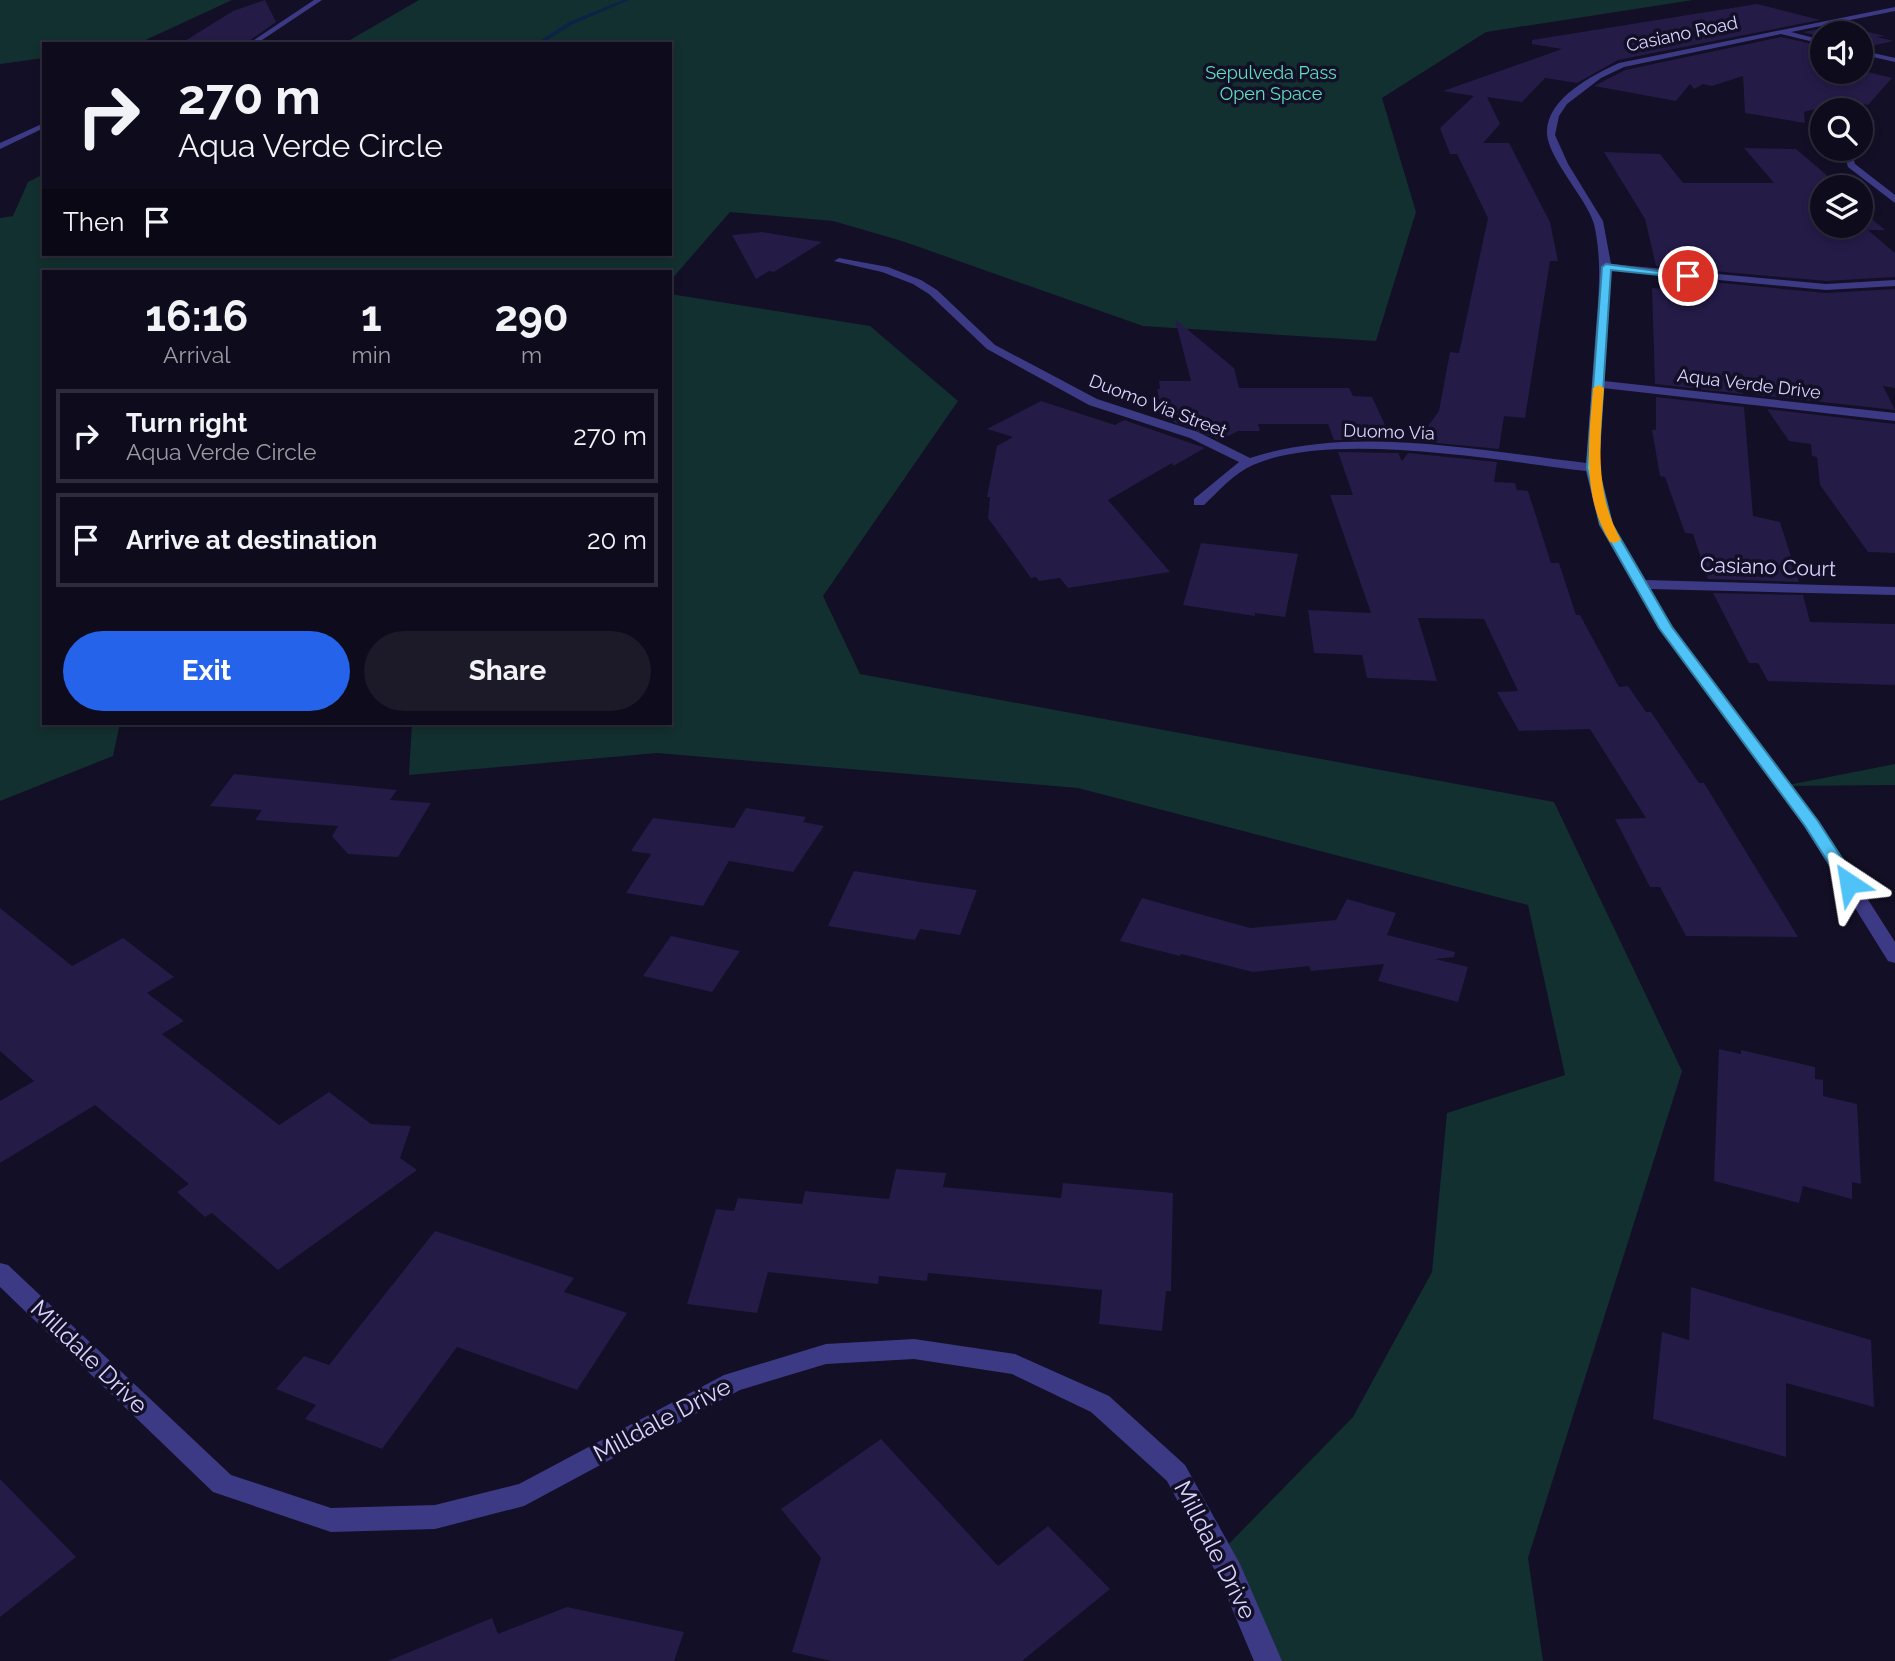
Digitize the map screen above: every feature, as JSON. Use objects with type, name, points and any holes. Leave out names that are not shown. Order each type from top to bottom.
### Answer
[{"type":"street","points":[[254,42],[319,0]]},
{"type":"street","name":"Casiano Road","points":[[1895,9],[1622,65],[1598,76],[1564,102],[1555,116],[1551,135],[1564,164],[1598,221],[1606,267],[1592,468],[1606,524],[1666,628],[1812,825],[1895,957]]},
{"type":"street","points":[[1778,32],[1810,39]]},
{"type":"street","points":[[1873,55],[1895,60]]},
{"type":"street","points":[[0,146],[42,126]]},
{"type":"street","points":[[1850,161],[1851,165],[1895,200]]},
{"type":"street","name":"Duomo Via Street","points":[[839,261],[884,269],[917,282],[933,292],[991,346],[1093,402],[1194,435],[1249,462]]},
{"type":"street","points":[[1606,267],[1812,287],[1895,283]]},
{"type":"street","name":"Aqua Verde Drive","points":[[1599,384],[1895,417]]},
{"type":"street","name":"Duomo Via","points":[[1199,502],[1249,462],[1288,451],[1344,447],[1420,450],[1592,468]]},
{"type":"street","name":"Casiano Court","points":[[1639,584],[1895,591]]},
{"type":"street","name":"Milldale Drive","points":[[0,1272],[222,1484],[331,1520],[435,1517],[524,1494],[733,1382],[826,1354],[914,1349],[1015,1364],[1100,1404],[1176,1473],[1230,1573],[1268,1661]]},
{"type":"green space","points":[[0,0],[232,0],[141,42],[42,42],[42,58],[0,64]]},
{"type":"green space","name":"Sepulveda Pass Open Space","points":[[419,0],[1693,0],[1486,32],[1382,98],[1416,212],[1376,341],[1143,326],[902,241],[833,221],[730,212],[672,279],[672,270],[42,270],[42,725],[120,725],[113,756],[0,801],[0,218],[13,216],[28,182],[42,175],[42,256],[672,256],[672,42],[346,42]]},
{"type":"green space","points":[[672,294],[870,326],[958,401],[823,596],[860,674],[1554,802],[1682,1071],[1528,1558],[1543,1661],[1268,1661],[1220,1553],[1353,1417],[1432,1272],[1447,1113],[1565,1075],[1528,905],[1078,788],[657,753],[409,775],[412,725],[672,725]]},
{"type":"green space","points":[[1895,764],[1895,785],[1783,786]]},
{"type":"building","points":[[265,0],[276,22],[248,42],[183,42],[233,11]]},
{"type":"building","points":[[1757,4],[1820,20],[1618,60],[1577,83],[1545,78],[1522,102],[1487,97],[1500,124],[1483,143],[1509,143],[1550,222],[1558,261],[1550,261],[1525,418],[1504,416],[1499,449],[1417,441],[1439,411],[1450,352],[1459,353],[1488,218],[1457,154],[1450,154],[1440,128],[1474,96],[1443,91],[1562,49],[1532,44],[1532,40]]},
{"type":"building","points":[[1873,33],[1885,36],[1877,37],[1894,41],[1873,46]]},
{"type":"building","points":[[1781,37],[1810,43],[1810,84],[1873,84],[1873,73],[1892,78],[1873,99],[1810,98],[1810,110],[1804,112],[1805,123],[1745,113],[1743,76],[1712,86],[1703,84],[1694,89],[1690,84],[1676,101],[1594,86],[1625,70]]},
{"type":"building","points":[[1744,148],[1796,149],[1826,175],[1810,175],[1810,238],[1873,238],[1873,234],[1895,253],[1895,277],[1826,281],[1656,266],[1645,219],[1604,152],[1660,154],[1683,183],[1774,183]]},
{"type":"building","points":[[1873,220],[1885,230],[1873,230]]},
{"type":"building","points":[[762,232],[822,242],[774,272],[769,271],[756,279],[732,235]]},
{"type":"building","points":[[1659,277],[1826,293],[1895,289],[1895,388],[1883,386],[1895,410],[1757,395],[1741,373],[1743,394],[1655,384],[1652,288],[1662,289]]},
{"type":"building","points":[[1175,319],[1234,368],[1239,388],[1349,388],[1353,396],[1372,397],[1392,440],[1334,440],[1328,424],[1258,424],[1260,431],[1238,431],[1220,440],[1163,418],[1157,389],[1160,389],[1159,381],[1191,381]]},
{"type":"building","points":[[1656,397],[1744,407],[1753,516],[1780,522],[1799,582],[1708,579],[1693,534],[1685,533],[1665,477],[1660,476],[1652,430],[1656,430]]},
{"type":"building","points":[[1041,401],[1115,425],[1124,420],[1205,448],[1173,466],[1172,463],[1108,500],[1170,572],[1068,588],[1060,578],[1039,581],[1036,577],[1031,578],[988,518],[990,497],[987,497],[997,446],[1013,437],[987,429]]},
{"type":"building","points":[[1767,409],[1895,424],[1895,553],[1868,552],[1820,485],[1817,457],[1812,456],[1811,444],[1789,441]]},
{"type":"building","points":[[1338,452],[1398,453],[1402,461],[1408,453],[1497,462],[1494,482],[1515,483],[1517,490],[1528,491],[1551,563],[1559,563],[1576,615],[1580,615],[1619,687],[1628,686],[1646,712],[1651,712],[1699,783],[1704,783],[1798,937],[1686,936],[1660,887],[1650,887],[1615,819],[1646,818],[1590,729],[1519,731],[1497,692],[1518,691],[1484,619],[1418,618],[1437,681],[1367,678],[1362,655],[1314,653],[1308,610],[1371,613],[1330,495],[1353,495]]},
{"type":"building","points":[[1201,543],[1298,554],[1285,617],[1255,613],[1255,616],[1183,605]]},
{"type":"building","points":[[1713,593],[1803,595],[1810,622],[1895,624],[1895,685],[1768,681],[1758,663],[1749,663]]},
{"type":"building","points":[[234,774],[397,790],[390,800],[431,803],[398,857],[348,854],[332,836],[338,826],[255,820],[262,810],[210,806]]},
{"type":"building","points":[[746,808],[806,817],[803,822],[824,826],[793,872],[729,861],[703,906],[626,893],[651,854],[631,851],[653,818],[734,828]]},
{"type":"building","points":[[854,871],[977,890],[960,935],[920,929],[915,940],[828,926]]},
{"type":"building","points":[[1142,898],[1250,928],[1336,920],[1347,899],[1396,913],[1387,935],[1455,952],[1454,957],[1435,959],[1468,967],[1458,1002],[1378,981],[1384,964],[1311,971],[1309,966],[1253,972],[1120,941]]},
{"type":"building","points":[[0,908],[72,966],[123,938],[174,977],[147,993],[184,1021],[162,1034],[279,1125],[329,1092],[371,1124],[411,1126],[400,1158],[417,1170],[278,1270],[212,1213],[205,1217],[177,1192],[189,1184],[95,1105],[0,1163],[0,1101],[34,1081],[0,1051]]},
{"type":"building","points":[[671,936],[740,951],[712,992],[643,976]]},
{"type":"building","points":[[1719,1049],[1741,1054],[1741,1050],[1815,1067],[1815,1079],[1823,1080],[1823,1096],[1857,1104],[1861,1184],[1852,1182],[1852,1199],[1803,1186],[1799,1203],[1714,1181]]},
{"type":"building","points":[[896,1169],[946,1173],[943,1187],[1061,1198],[1063,1183],[1173,1193],[1171,1291],[1166,1291],[1162,1331],[1099,1324],[1102,1290],[928,1273],[927,1281],[879,1276],[878,1284],[768,1272],[757,1313],[687,1304],[716,1209],[734,1211],[738,1198],[802,1204],[805,1191],[889,1199]]},
{"type":"building","points":[[435,1231],[574,1278],[564,1292],[627,1313],[577,1390],[457,1347],[382,1449],[305,1419],[316,1405],[276,1389],[304,1356],[329,1365]]},
{"type":"building","points":[[1691,1287],[1871,1340],[1874,1407],[1786,1383],[1786,1457],[1653,1419],[1662,1332],[1689,1340]]},
{"type":"building","points":[[881,1439],[998,1566],[1048,1526],[1110,1589],[1022,1661],[831,1661],[792,1652],[821,1558],[781,1509]]},
{"type":"building","points":[[0,1479],[76,1557],[0,1617]]},
{"type":"building","points":[[567,1607],[684,1632],[674,1661],[388,1661],[492,1618],[498,1634]]},
{"type":"waterway","points":[[540,42],[571,23],[627,0]]},
{"type":"slow traffic","points":[[1599,388],[1592,468],[1606,524],[1614,540]]},
{"type":"route","points":[[1688,276],[1606,267],[1592,468],[1606,524],[1666,628],[1812,825],[1849,883]]}]
